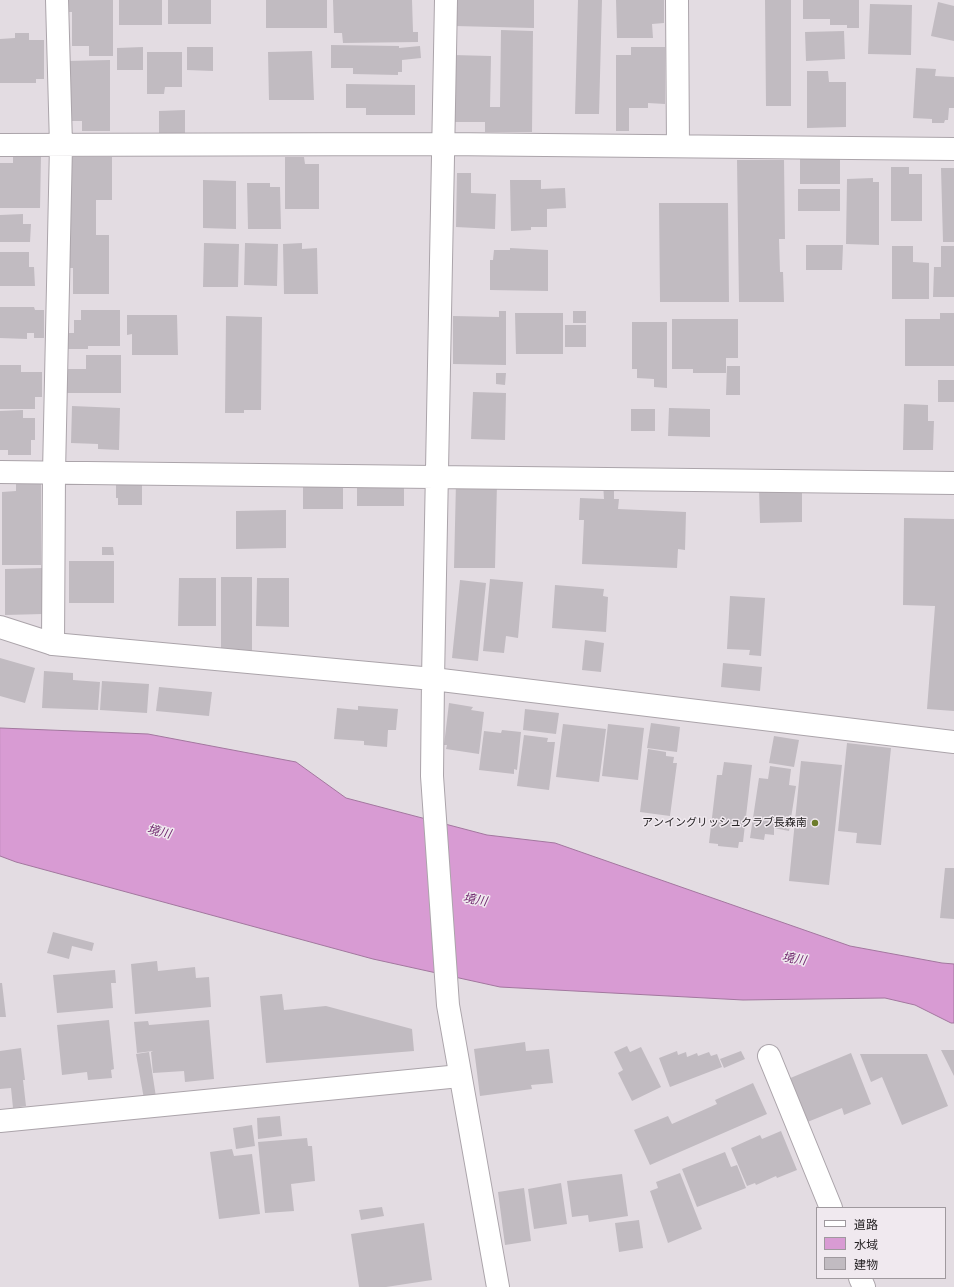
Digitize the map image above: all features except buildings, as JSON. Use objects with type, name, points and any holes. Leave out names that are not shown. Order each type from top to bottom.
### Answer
[{"type":"street","points":[[53,644],[54,473],[61,145],[56,0]]},
{"type":"street","points":[[446,0],[432,776],[448,1005],[498,1287]]},
{"type":"street","points":[[677,0],[678,146]]},
{"type":"street","points":[[0,145],[443,144],[954,149]]},
{"type":"street","points":[[0,472],[954,483]]},
{"type":"street","points":[[0,627],[53,644],[433,678],[954,742]]},
{"type":"street","points":[[769,1056],[832,1207]]},
{"type":"street","points":[[0,1121],[460,1076]]},
{"type":"water","name":"境川","points":[[0,728],[148,734],[296,762],[346,798],[487,835],[555,843],[850,946],[954,964],[954,1023],[951,1023],[915,1005],[885,998],[743,1000],[500,987],[373,959],[16,862],[0,856]]},
{"type":"place","name":"アンイングリッシュクラブ長森南","points":[[815,823]]}]
